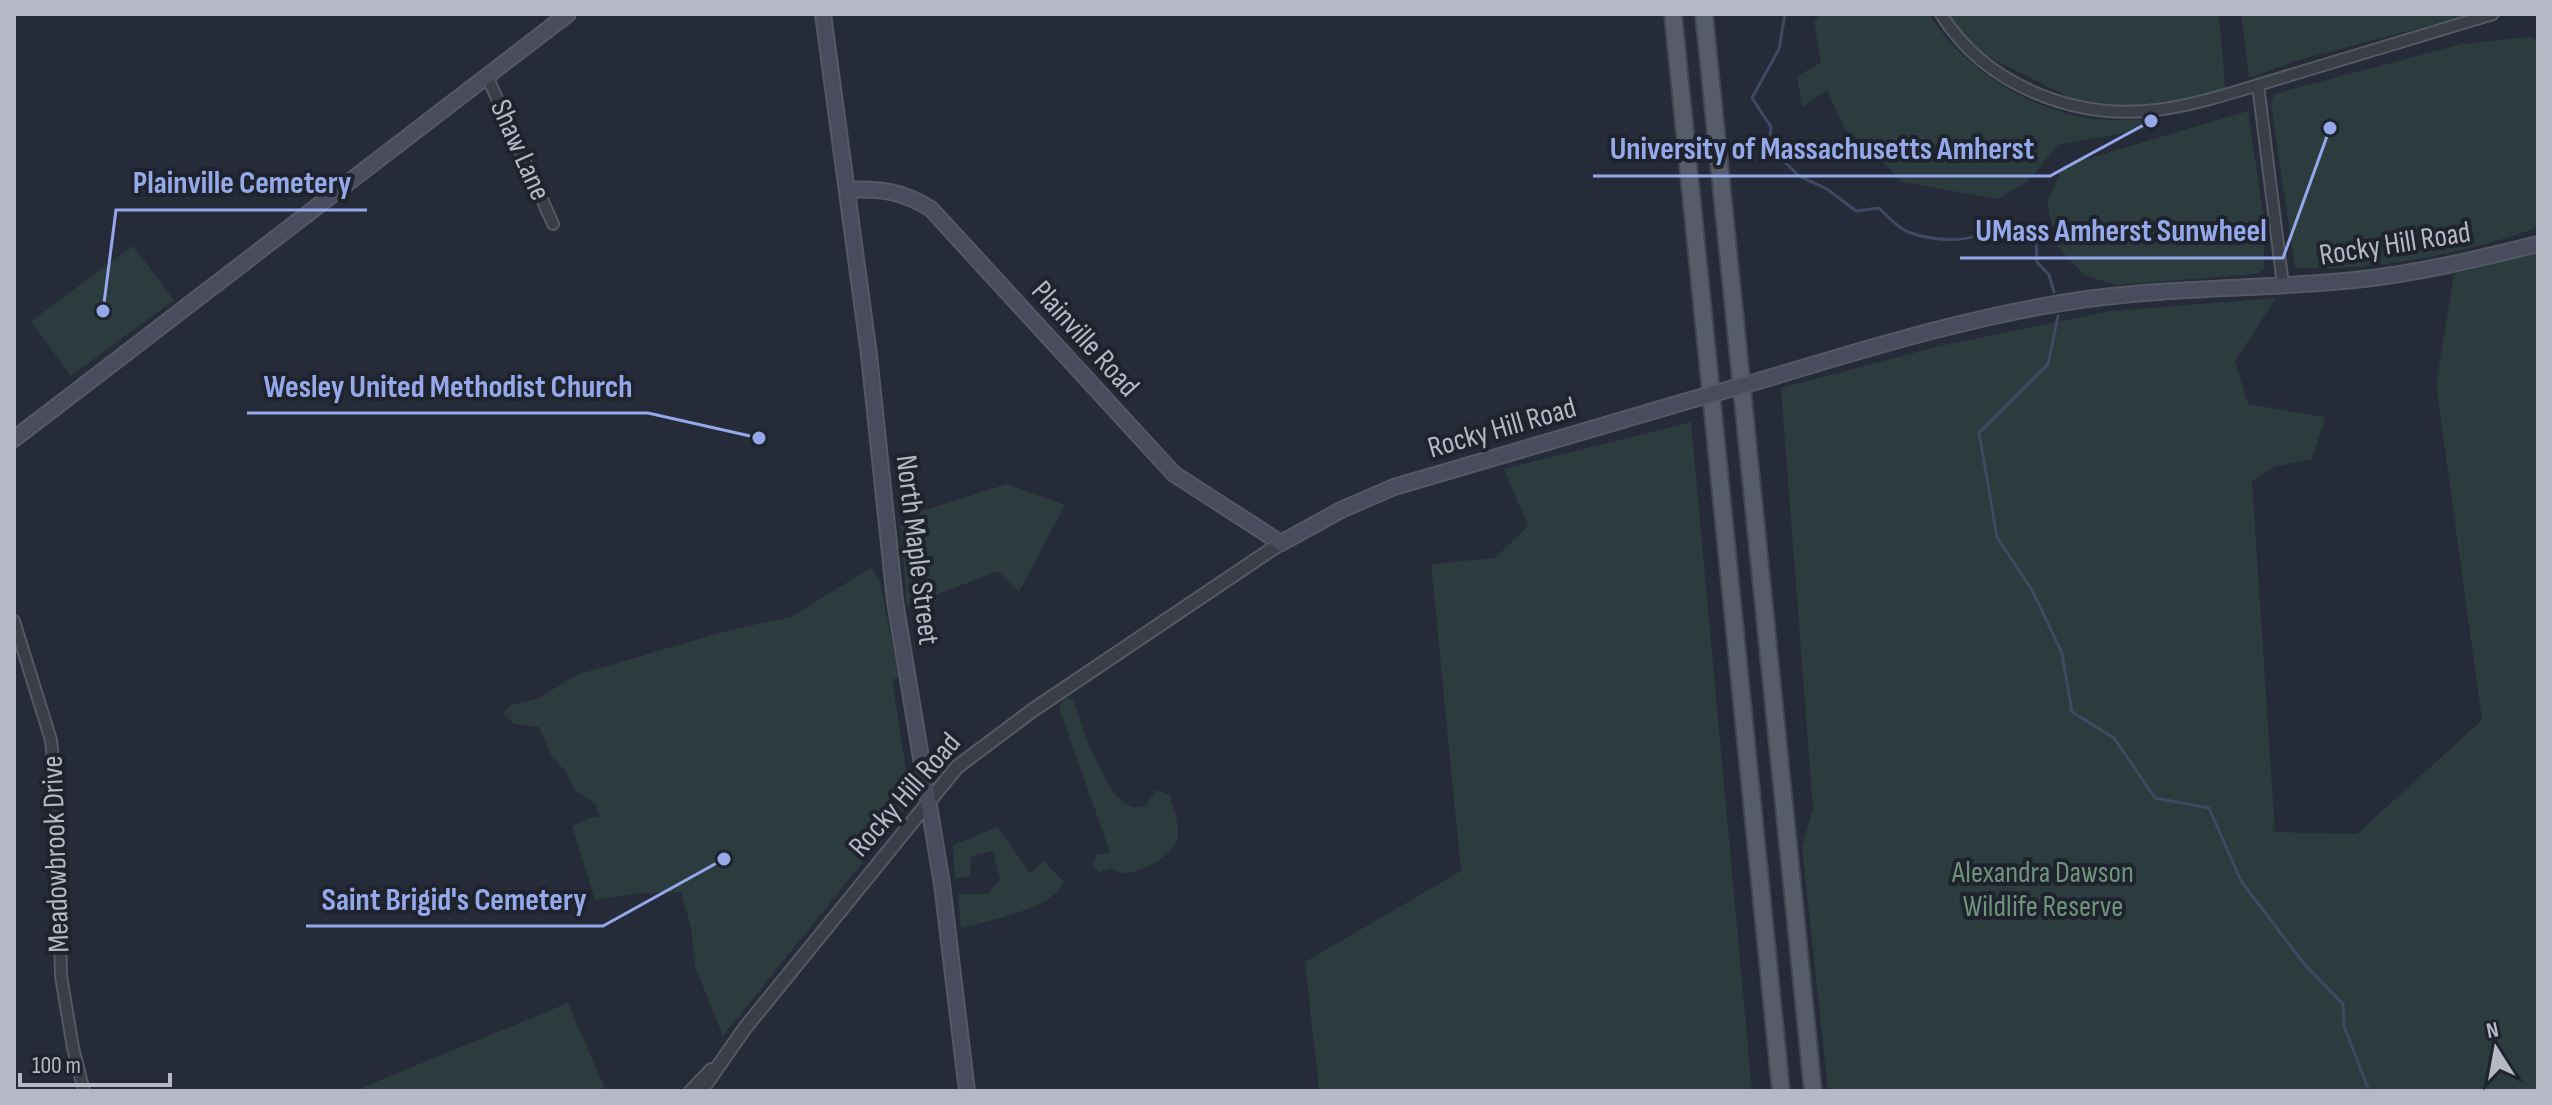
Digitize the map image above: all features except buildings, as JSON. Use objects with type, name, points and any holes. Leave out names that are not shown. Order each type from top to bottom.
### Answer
[{"type":"main road","points":[[14,439],[568,14]]},
{"type":"main road","name":"North Maple Street","points":[[823,14],[895,601],[928,799],[967,1091]]},
{"type":"main road","points":[[1673,14],[1781,1091]]},
{"type":"main road","points":[[1704,14],[1813,1091]]},
{"type":"main road","name":"Plainville Road","points":[[847,190],[888,190],[931,209],[1174,474],[1281,543]]},
{"type":"main road","name":"Rocky Hill Road","points":[[1281,543],[1341,510],[1394,487],[1965,322],[2032,308],[2145,292],[2283,285],[2419,271],[2538,244]]},
{"type":"street","points":[[1941,14],[1965,45],[1992,69],[2040,94],[2087,109],[2158,110],[2258,85],[2493,14]]},
{"type":"street","name":"Shaw Lane","points":[[487,76],[553,224]]},
{"type":"street","points":[[2258,85],[2283,285]]},
{"type":"street","name":"Rocky Hill Road","points":[[701,1091],[722,1057],[928,799],[968,757],[1281,543]]},
{"type":"street","name":"Meadowbrook Drive","points":[[14,621],[51,740],[57,798],[61,976],[84,1091]]},
{"type":"street","points":[[690,1091],[722,1057]]},
{"type":"green space","points":[[1821,14],[1929,14],[1958,50],[2015,93],[2059,111],[2090,119],[2156,119],[2150,128],[2058,145],[2027,182],[1997,199],[1903,182],[1864,143],[1846,131],[1827,90],[1802,107],[1797,76],[1821,63],[1814,21]]},
{"type":"green space","points":[[1950,14],[2219,14],[2226,95],[2097,111],[1965,45]]},
{"type":"green space","points":[[2241,14],[2472,14],[2299,60],[2249,78]]},
{"type":"green space","points":[[2529,37],[2538,41],[2538,227],[2479,246],[2418,259],[2356,267],[2295,268],[2271,104],[2274,94],[2462,44]]},
{"type":"green space","points":[[2248,111],[2264,221],[2264,269],[2257,274],[2115,285],[2084,275],[2057,246],[2047,202],[2063,166]]},
{"type":"green space","points":[[133,246],[174,300],[71,376],[31,321]]},
{"type":"green space","name":"Alexandra Dawson Wildlife Reserve","points":[[2538,253],[2538,1091],[1828,1091],[1802,847],[1813,809],[1781,388],[1940,346],[2111,311],[2276,298],[2235,361],[2248,404],[2325,417],[2312,459],[2274,467],[2252,481],[2275,832],[2357,834],[2482,720],[2436,384],[2454,274]]},
{"type":"green space","points":[[1691,422],[1752,1091],[1319,1091],[1305,962],[1461,871],[1431,564],[1495,558],[1528,526],[1504,469]]},
{"type":"green space","points":[[1007,484],[1065,505],[1019,592],[998,571],[907,606],[900,518]]},
{"type":"green space","points":[[872,567],[880,582],[899,677],[892,680],[911,802],[723,1036],[695,966],[691,927],[681,892],[640,893],[595,900],[572,826],[595,816],[600,818],[596,805],[575,790],[566,772],[552,757],[539,727],[514,724],[503,714],[511,705],[539,698],[576,675],[730,630],[791,617]]},
{"type":"green space","points":[[1066,698],[1074,701],[1096,761],[1123,802],[1138,807],[1146,805],[1156,790],[1170,795],[1177,823],[1177,840],[1169,852],[1146,867],[1123,873],[1111,868],[1100,872],[1093,866],[1096,855],[1110,852],[1059,705]]},
{"type":"green space","points":[[998,827],[1030,873],[1044,861],[1063,881],[1049,899],[1036,906],[961,928],[958,894],[988,894],[1000,880],[993,851],[971,856],[970,876],[955,879],[953,845]]},
{"type":"green space","points":[[568,1003],[606,1091],[354,1091]]},
{"type":"waterway","points":[[1785,14],[1779,49],[1752,98],[1771,127],[1769,146],[1799,176],[1827,189],[1856,211],[1879,208],[1908,232],[1952,240],[1973,237],[1991,227],[2014,228],[2036,242],[2037,262],[2049,275],[2054,292]]},
{"type":"waterway","points":[[2058,316],[2048,364],[1979,433],[1997,537],[2032,590],[2062,653],[2072,712],[2114,738],[2155,798],[2209,808],[2241,881],[2305,965],[2343,1004],[2344,1026],[2369,1091]]},
{"type":"place","name":"University of Massachusetts Amherst","points":[[2151,121]]},
{"type":"place","name":"UMass Amherst Sunwheel","points":[[2330,128]]},
{"type":"place","name":"Plainville Cemetery","points":[[103,311]]},
{"type":"place","name":"Wesley United Methodist Church","points":[[759,438]]},
{"type":"place","name":"Saint Brigid's Cemetery","points":[[724,859]]}]
